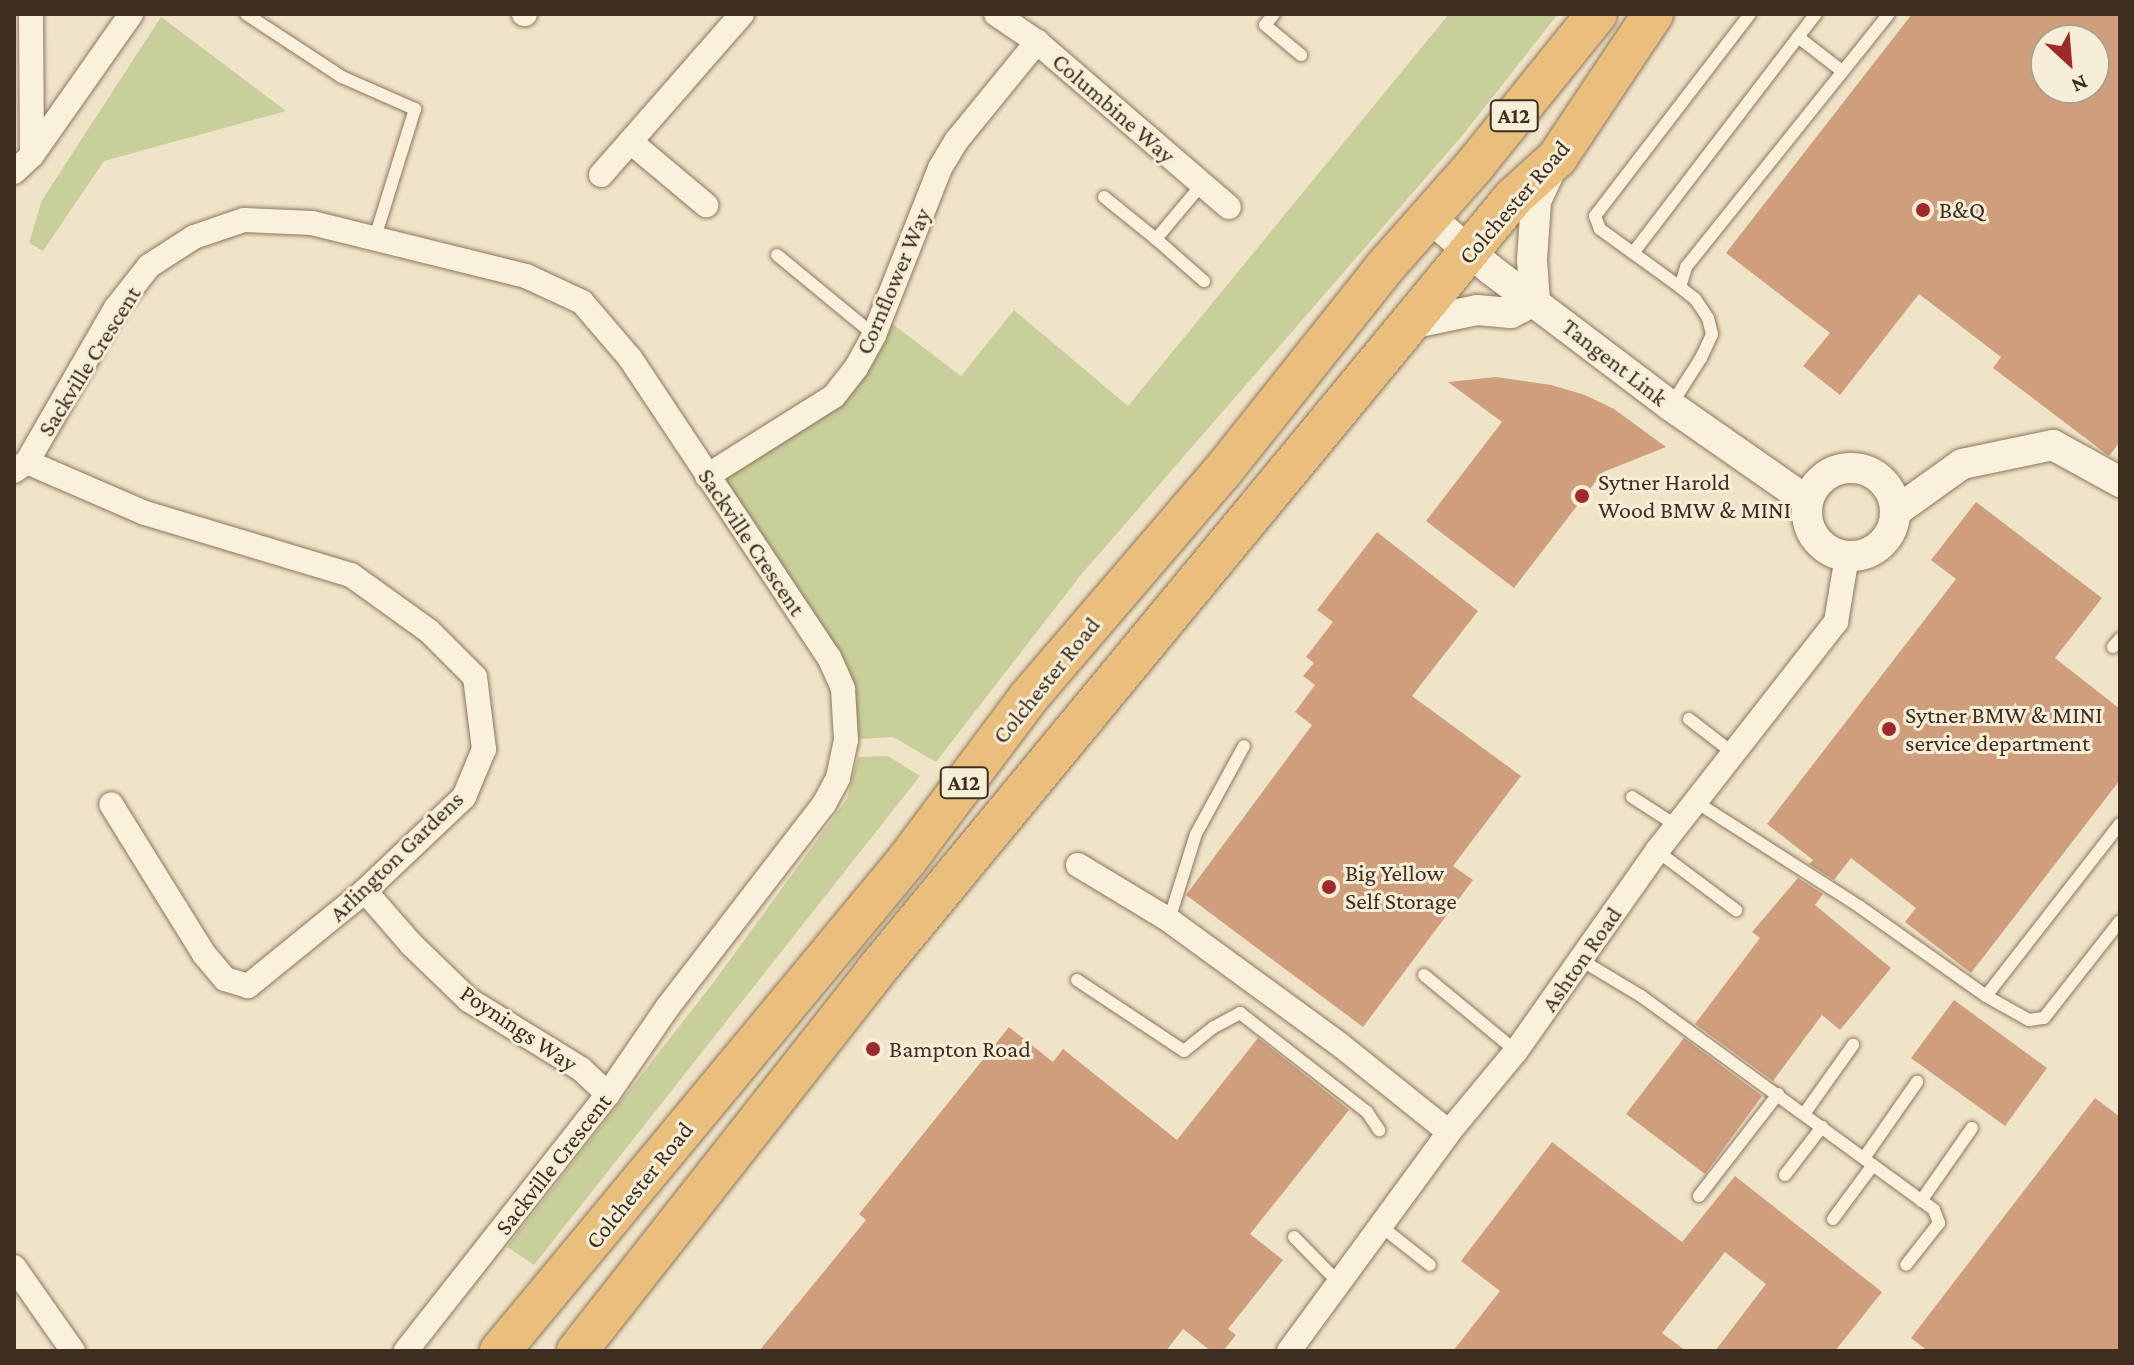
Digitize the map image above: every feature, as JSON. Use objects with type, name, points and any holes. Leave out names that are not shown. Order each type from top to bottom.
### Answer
[{"type":"highway","name":"Colchester Road","points":[[500,1351],[907,860],[1028,698],[1222,472],[1428,216],[1475,165],[1597,14]]},
{"type":"highway","name":"Colchester Road","points":[[577,1351],[874,973],[1514,197],[1557,158],[1653,14]]},
{"type":"street","points":[[31,14],[32,155]]},
{"type":"street","points":[[14,172],[32,155],[131,14]]},
{"type":"street","points":[[601,175],[742,14]]},
{"type":"street","name":"Columbine Way","points":[[996,14],[1037,42],[1229,207]]},
{"type":"street","name":"Cornflower Way","points":[[707,476],[834,396],[856,368],[874,335],[940,168],[957,140],[1037,42]]},
{"type":"street","points":[[632,143],[706,205]]},
{"type":"street","points":[[1410,324],[1477,310],[1511,313],[1535,301],[1532,260],[1536,201],[1557,158]]},
{"type":"street","name":"Tangent Link","points":[[1428,216],[1671,406],[1807,501]]},
{"type":"street","name":"Sackville Crescent","points":[[20,466],[116,308],[149,266],[194,237],[244,220],[312,223],[374,241],[526,276],[582,302],[630,358],[829,657],[843,689],[845,751],[838,778],[824,804],[667,1008],[608,1094],[406,1351]]},
{"type":"street","points":[[1895,512],[1962,464],[2053,445],[2120,482]]},
{"type":"street","name":"Arlington Gardens","points":[[20,466],[145,513],[351,575],[429,631],[475,677],[484,749],[464,797],[365,891],[248,986],[225,979],[167,898],[111,804]]},
{"type":"street","points":[[1862,468],[1876,475],[1890,490],[1895,512],[1888,535],[1877,548],[1847,556],[1826,549],[1815,539],[1807,524],[1807,501],[1814,487],[1830,472],[1862,468]]},
{"type":"street","name":"Ashton Road","points":[[1289,1351],[1449,1132],[1516,1051],[1657,851],[1836,622],[1847,556]]},
{"type":"street","points":[[1078,865],[1169,920],[1339,1044],[1449,1132]]},
{"type":"street","name":"Poynings Way","points":[[365,891],[411,944],[469,1000],[581,1069],[608,1094]]},
{"type":"street","points":[[14,1267],[20,1294],[73,1351]]},
{"type":"lane","points":[[246,14],[342,77],[415,109],[374,241]]},
{"type":"lane","points":[[1274,14],[1265,25],[1301,55]]},
{"type":"lane","points":[[1671,406],[1712,334],[1702,309],[1680,287],[1600,229],[1595,216],[1750,14]]},
{"type":"lane","points":[[1633,253],[1816,14]]},
{"type":"lane","points":[[1680,287],[1686,267],[1889,14]]},
{"type":"lane","points":[[1798,37],[1842,71]]},
{"type":"lane","points":[[1156,239],[1202,184]]},
{"type":"lane","points":[[1104,197],[1204,281]]},
{"type":"lane","points":[[777,255],[874,335]]},
{"type":"lane","points":[[1689,719],[1733,753]]},
{"type":"lane","points":[[1169,920],[1196,834],[1244,746]]},
{"type":"lane","points":[[1632,797],[1677,826]]},
{"type":"lane","points":[[1696,802],[1860,907],[1986,996],[2029,1020],[2044,1018],[2120,921]]},
{"type":"lane","points":[[1986,996],[2118,831]]},
{"type":"lane","points":[[1657,851],[1736,910]]},
{"type":"lane","points":[[1581,960],[1641,996],[1934,1210],[1939,1223],[1906,1265]]},
{"type":"lane","points":[[1424,975],[1516,1051]]},
{"type":"lane","points":[[1077,980],[1184,1051],[1214,1027],[1240,1013],[1367,1112],[1379,1130]]},
{"type":"lane","points":[[1804,1114],[1853,1045]]},
{"type":"lane","points":[[1833,1219],[1917,1082]]},
{"type":"lane","points":[[1699,1196],[1778,1094]]},
{"type":"lane","points":[[1785,1175],[1822,1127]]},
{"type":"lane","points":[[1921,1201],[1972,1128]]},
{"type":"lane","points":[[1382,1227],[1430,1265]]},
{"type":"lane","points":[[1294,1237],[1338,1282]]},
{"type":"green space","points":[[1449,14],[1558,14],[1462,136],[1080,576],[936,762],[893,737],[846,740],[843,689],[707,476],[834,396],[882,316],[961,376],[1014,310],[1128,406]]},
{"type":"green space","points":[[161,17],[286,111],[104,161],[43,251],[29,243],[42,200]]},
{"type":"green space","points":[[888,756],[920,776],[534,1265],[507,1247],[713,983],[847,799],[858,757]]},
{"type":"building","name":"B&Q","points":[[1912,14],[2120,14],[2120,442],[2109,456],[1993,368],[2001,357],[1919,294],[1840,395],[1803,366],[1830,333],[1726,253]]},
{"type":"building","points":[[1496,377],[1551,385],[1585,395],[1614,409],[1666,447],[1603,472],[1514,588],[1426,521],[1502,422],[1448,382]]},
{"type":"building","points":[[1976,502],[2102,598],[2055,658],[2120,709],[2120,780],[1971,973],[1905,922],[1916,908],[1851,858],[1834,880],[1809,864],[1813,860],[1767,824],[1956,579],[1931,560]]},
{"type":"building","points":[[1377,532],[1478,611],[1412,696],[1521,776],[1453,866],[1473,880],[1363,1027],[1186,895],[1312,725],[1295,712],[1315,685],[1303,676],[1314,663],[1306,657],[1333,622],[1317,610]]},
{"type":"building","points":[[1798,878],[1823,894],[1815,905],[1891,968],[1840,1030],[1822,1015],[1773,1081],[1695,1024],[1760,938],[1752,932]]},
{"type":"building","points":[[1954,1000],[2047,1068],[2005,1126],[1911,1058]]},
{"type":"building","points":[[1009,1027],[1053,1062],[1063,1049],[1177,1140],[1258,1038],[1349,1110],[1250,1234],[1283,1260],[1228,1329],[1236,1335],[1223,1351],[1211,1351],[1183,1329],[1166,1351],[759,1351],[866,1220],[859,1214]]},
{"type":"building","points":[[1684,1038],[1762,1096],[1705,1174],[1626,1114]]},
{"type":"building","points":[[2095,1098],[2120,1117],[2120,1351],[1928,1351],[1911,1338]]},
{"type":"building","points":[[1552,1142],[1682,1242],[1735,1176],[1882,1292],[1835,1351],[1715,1351],[1766,1284],[1725,1252],[1662,1333],[1686,1351],[1453,1351],[1500,1291],[1461,1261]]},
{"type":"place","name":"B&Q","points":[[1923,210]]},
{"type":"place","name":"Sytner Harold Wood BMW & MINI","points":[[1582,496]]},
{"type":"place","name":"Sytner BMW & MINI service department","points":[[1889,729]]},
{"type":"place","name":"Big Yellow Self Storage","points":[[1329,887]]},
{"type":"place","name":"Bampton Road","points":[[873,1049]]}]
